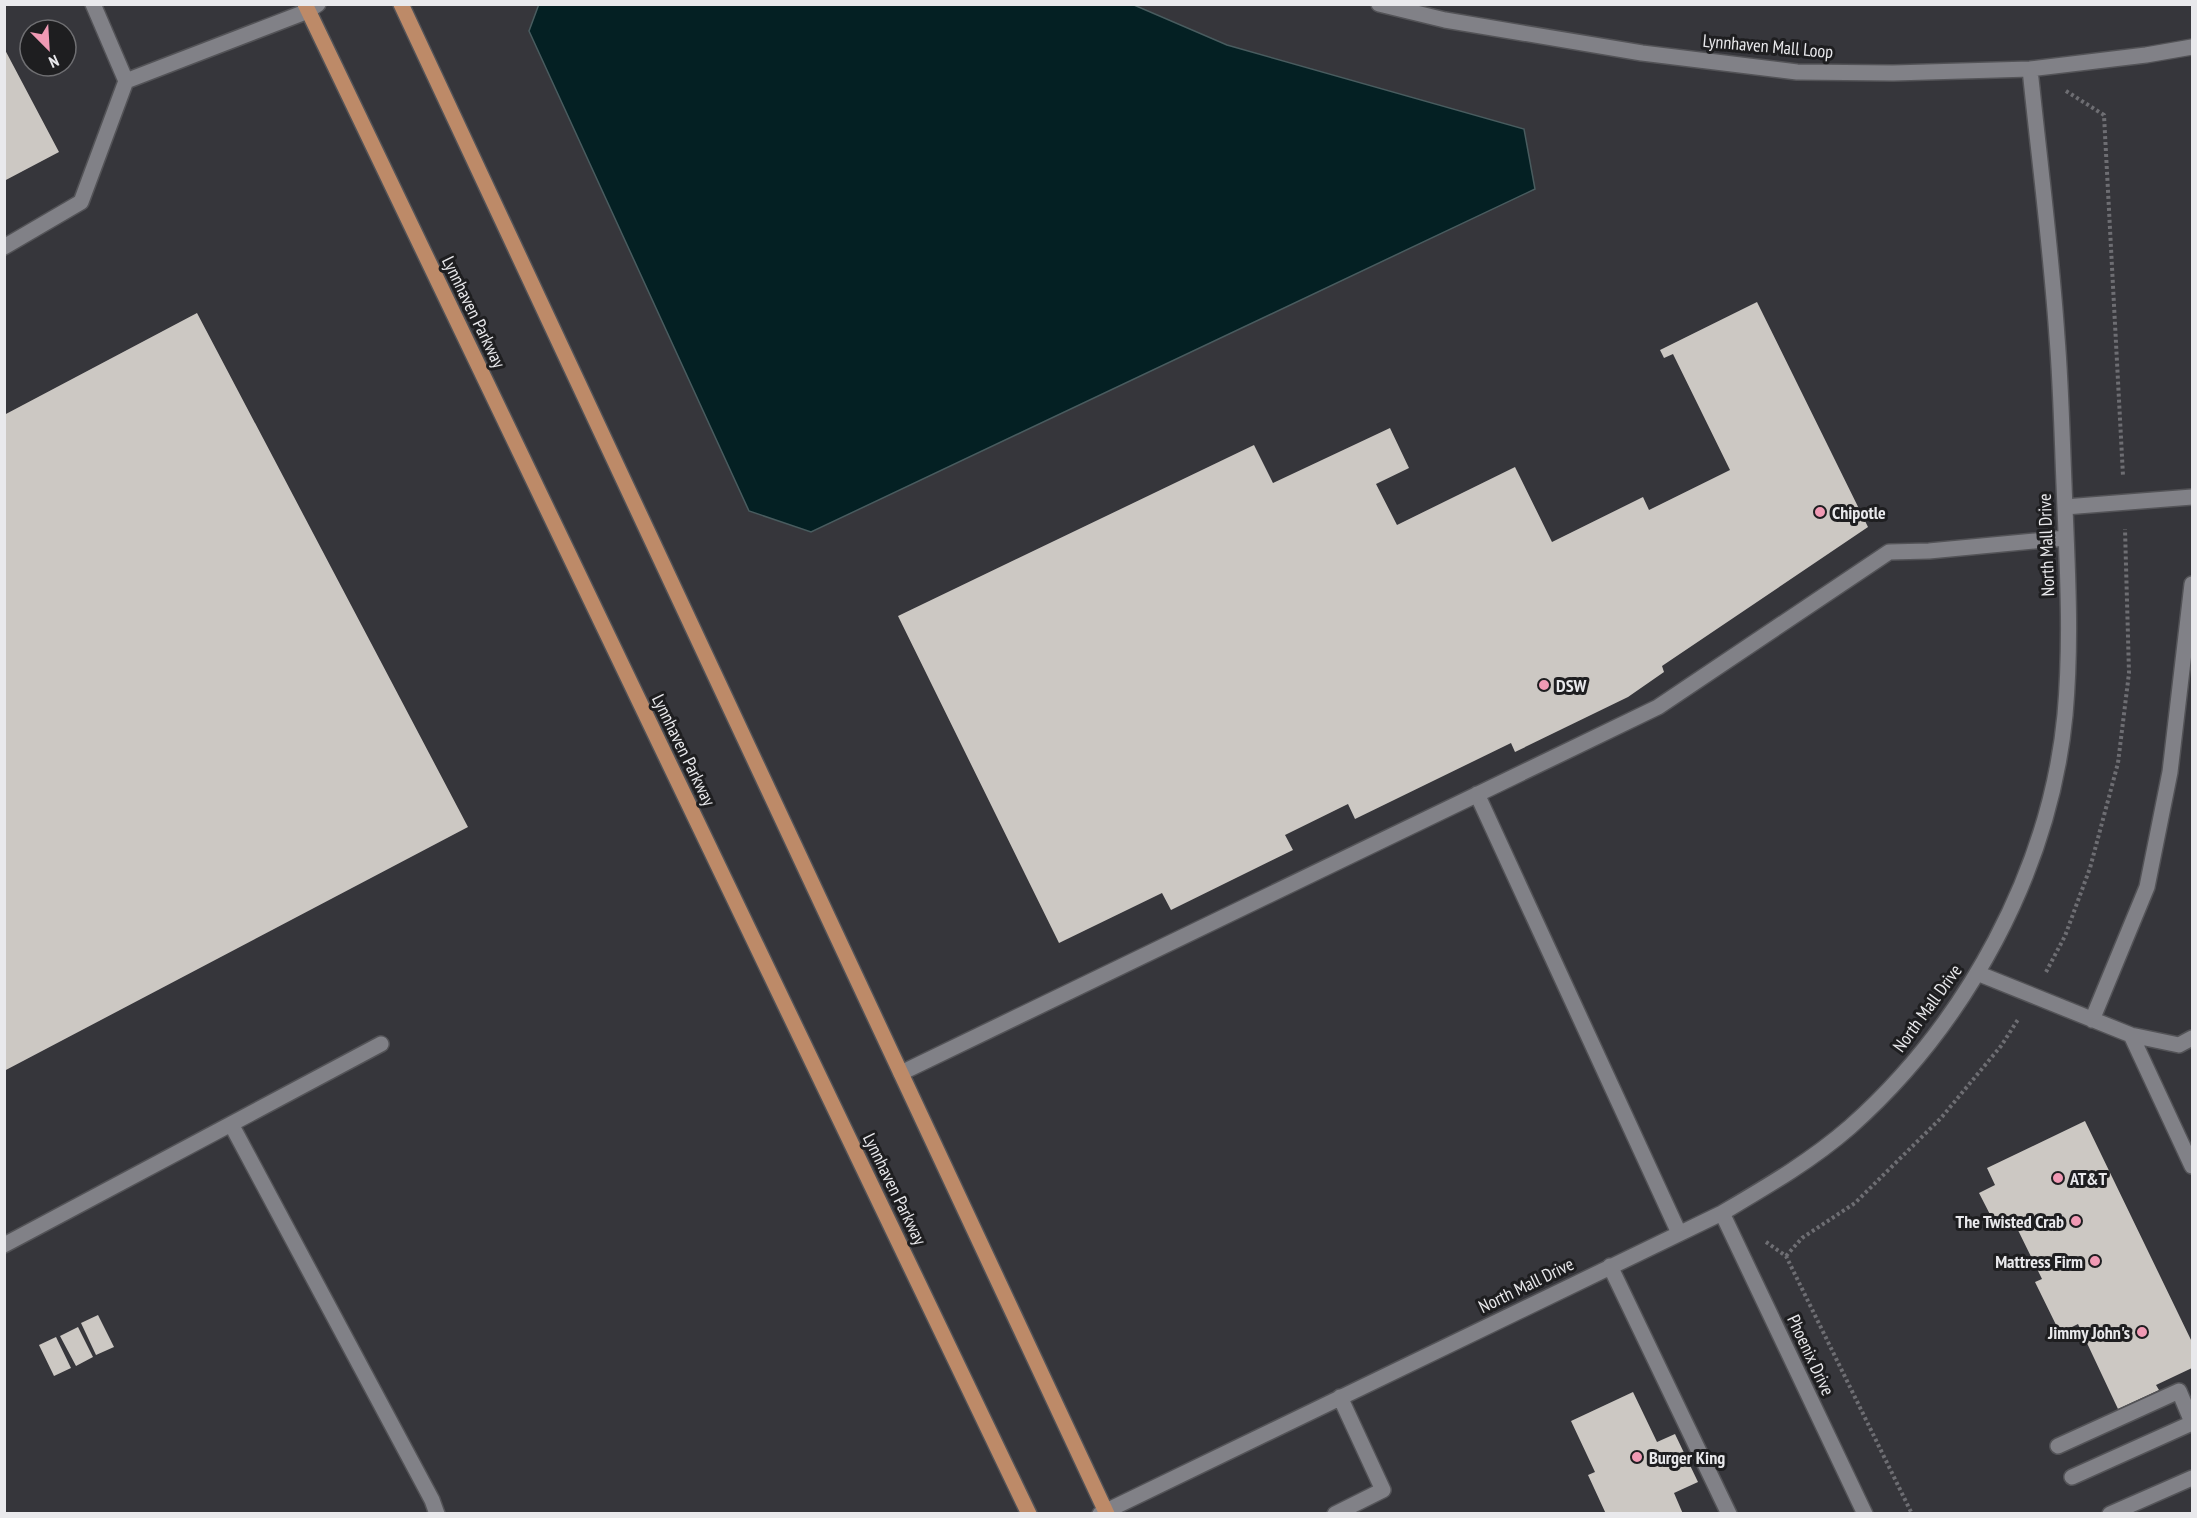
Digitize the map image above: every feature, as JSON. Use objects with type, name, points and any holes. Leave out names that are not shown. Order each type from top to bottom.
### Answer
[{"type":"main road","points":[[401,4],[1104,1513]]},
{"type":"main road","name":"Lynnhaven Parkway","points":[[310,7],[1029,1514]]},
{"type":"street","points":[[4,247],[81,202],[126,81],[93,4]]},
{"type":"street","name":"Lynnhaven Mall Loop","points":[[1379,4],[1446,12],[1642,53],[1797,72],[1893,73],[2030,69],[2193,47]]},
{"type":"street","points":[[126,81],[310,7]]},
{"type":"street","name":"North Mall Drive","points":[[1104,1513],[1722,1213],[1790,1173],[1848,1128],[1891,1087],[1938,1031],[1977,973],[2007,918],[2025,874],[2051,792],[2064,719],[2070,645],[2058,338],[2030,69]]},
{"type":"street","points":[[2065,507],[2193,497]]},
{"type":"street","points":[[901,1073],[1659,707],[1889,552],[1929,551],[2066,538]]},
{"type":"street","points":[[2092,1020],[2147,887],[2170,771],[2193,584]]},
{"type":"street","points":[[1477,794],[1679,1233]]},
{"type":"street","points":[[1977,973],[2131,1035],[2179,1045],[2193,1038]]},
{"type":"street","points":[[2131,1035],[2193,1166]]},
{"type":"street","points":[[4,1245],[381,1044]]},
{"type":"street","points":[[231,1124],[432,1500],[437,1514]]},
{"type":"street","name":"Phoenix Drive","points":[[1722,1213],[1865,1514]]},
{"type":"street","points":[[1610,1266],[1729,1514]]},
{"type":"street","points":[[2058,1446],[2179,1391],[2193,1422],[2072,1477]]},
{"type":"street","points":[[1335,1514],[1383,1490],[1340,1398]]},
{"type":"street","points":[[2110,1514],[2193,1478]]},
{"type":"path","points":[[1759,1237],[1786,1256],[1912,1514]]},
{"type":"water","points":[[539,4],[1134,5],[1227,45],[1524,129],[1535,189],[811,532],[749,511],[529,31]]},
{"type":"building","points":[[4,48],[59,152],[4,181]]},
{"type":"building","points":[[1757,302],[1868,527],[1662,666],[1664,672],[1628,697],[1515,752],[1511,743],[1355,819],[1348,804],[1285,835],[1293,850],[1171,910],[1162,893],[1059,943],[898,616],[1254,445],[1273,483],[1390,428],[1409,468],[1376,484],[1397,525],[1515,467],[1552,542],[1643,497],[1649,510],[1730,470],[1673,354],[1664,358],[1660,350]]},
{"type":"building","points":[[197,313],[468,827],[4,1071],[4,415]]},
{"type":"building","points":[[2085,1121],[2192,1342],[2192,1368],[2156,1385],[2159,1390],[2118,1409],[2078,1324],[2060,1333],[2035,1282],[2042,1279],[2014,1222],[1998,1230],[1979,1193],[1995,1185],[1987,1168]]},
{"type":"building","points":[[98,1315],[114,1347],[96,1355],[81,1323]]},
{"type":"building","points":[[78,1327],[93,1357],[76,1366],[60,1336]]},
{"type":"building","points":[[56,1337],[71,1368],[54,1376],[39,1345]]},
{"type":"building","name":"Burger King","points":[[1633,1392],[1657,1442],[1675,1434],[1698,1482],[1674,1493],[1683,1514],[1606,1514],[1588,1475],[1595,1472],[1571,1421]]},
{"type":"place","name":"Chipotle","points":[[1820,512]]},
{"type":"place","name":"DSW","points":[[1544,685]]},
{"type":"place","name":"AT&T","points":[[2058,1178]]},
{"type":"place","name":"The Twisted Crab","points":[[2076,1221]]},
{"type":"place","name":"Mattress Firm","points":[[2095,1261]]},
{"type":"place","name":"Jimmy John's","points":[[2142,1332]]},
{"type":"place","name":"Burger King","points":[[1637,1457]]}]
